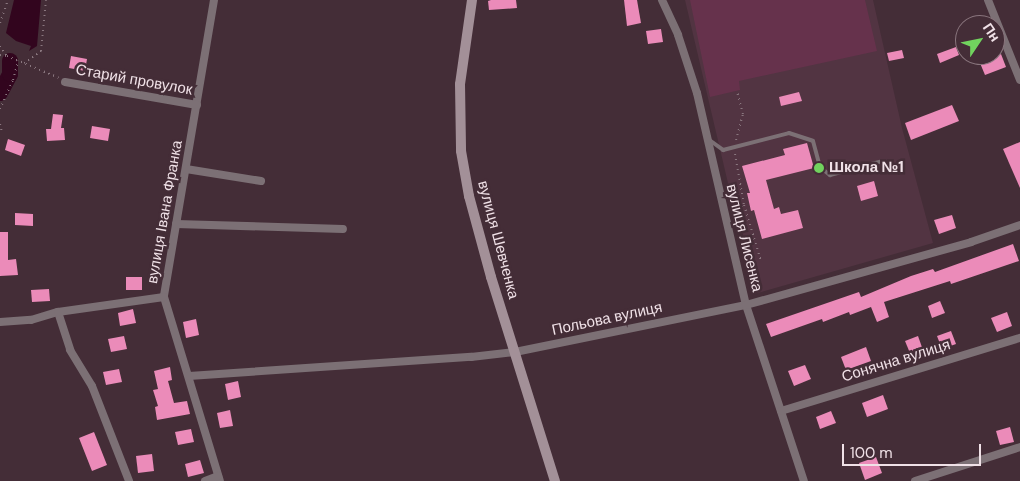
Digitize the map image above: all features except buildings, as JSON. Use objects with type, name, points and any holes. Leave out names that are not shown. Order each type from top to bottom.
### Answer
[{"type":"street","name":"вулиця Івана Франка","points":[[214,0],[164,297],[219,478]]},
{"type":"street","name":"вулиця Шевченка","points":[[472,0],[460,84],[462,151],[469,196],[555,481]]},
{"type":"street","name":"вулиця Лисенка","points":[[662,0],[678,35],[697,92],[723,212],[746,305],[804,481]]},
{"type":"street","points":[[988,0],[1020,80]]},
{"type":"street","name":"Старий провулок","points":[[66,82],[197,105]]},
{"type":"street","points":[[186,169],[261,181]]},
{"type":"street","points":[[176,224],[343,229]]},
{"type":"street","name":"Польова вулиця","points":[[189,376],[471,357],[515,352],[746,305],[971,242],[1020,225]]},
{"type":"street","points":[[0,322],[32,320],[58,312],[164,297]]},
{"type":"street","points":[[58,312],[70,350],[92,386],[129,481]]},
{"type":"street","name":"Сонячна вулиця","points":[[781,411],[1020,338]]},
{"type":"street","points":[[915,481],[1020,447]]},
{"type":"street","points":[[205,481],[219,478]]},
{"type":"lane","points":[[707,138],[723,150],[788,133],[813,141],[820,167],[830,175],[879,162]]},
{"type":"path","points":[[0,23],[8,0]]},
{"type":"path","points":[[24,63],[41,51],[46,0]]},
{"type":"path","points":[[0,46],[8,56]]},
{"type":"path","points":[[0,55],[8,56],[52,74]]},
{"type":"path","points":[[0,109],[14,80],[18,61]]},
{"type":"path","points":[[738,91],[743,114],[734,147],[744,205],[761,261]]},
{"type":"path","points":[[0,124],[2,133]]},
{"type":"path","points":[[723,212],[744,205]]},
{"type":"shaded area","points":[[14,0],[41,0],[37,46],[29,51],[31,46],[16,41],[6,33]]},
{"type":"shaded area","name":"Школа №1","points":[[685,0],[873,0],[902,128],[933,243],[754,294]]},
{"type":"shaded area","points":[[690,0],[865,0],[877,51],[739,81],[740,90],[710,97]]},
{"type":"waterway","points":[[0,93],[10,74],[10,61]]},
{"type":"place","name":"Школа №1","points":[[819,168]]}]
